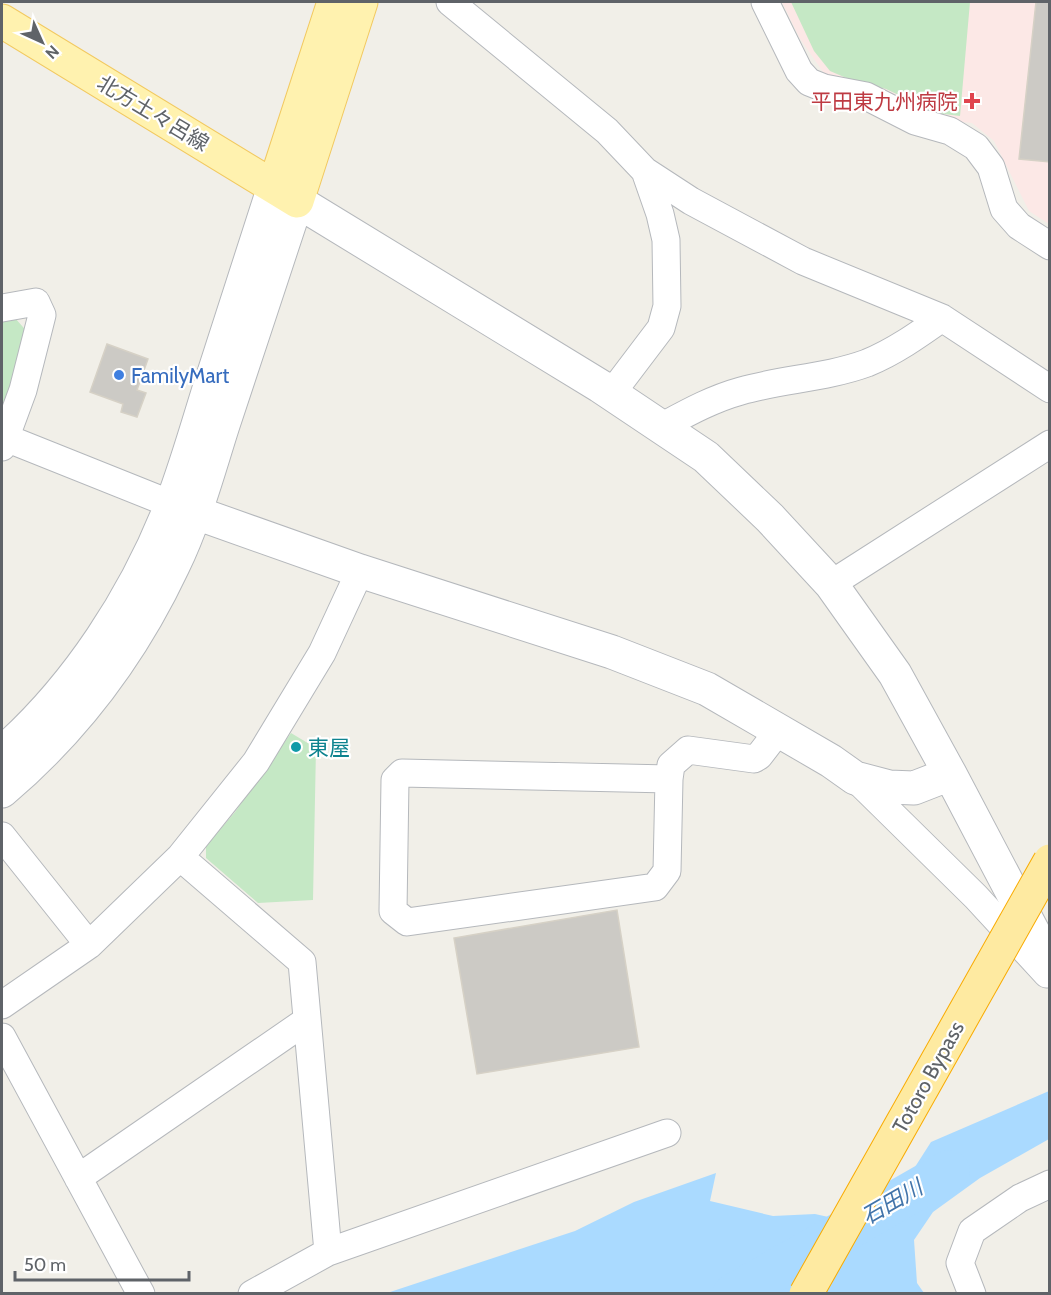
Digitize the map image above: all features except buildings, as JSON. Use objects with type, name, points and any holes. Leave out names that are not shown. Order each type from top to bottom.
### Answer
[{"type":"highway","name":"Totoro Bypass","points":[[806,1293],[1050,861]]},
{"type":"main road","points":[[285,194],[334,2]]},
{"type":"main road","points":[[285,194],[361,2]]},
{"type":"main road","name":"北方土々呂線","points":[[2,21],[285,194]]},
{"type":"street","points":[[450,2],[607,131],[645,171],[691,201],[803,261],[942,318],[1050,388]]},
{"type":"street","points":[[765,2],[799,71],[809,82],[824,88],[866,96],[915,121],[950,131],[976,147],[991,167],[1004,209],[1019,226],[1050,246]]},
{"type":"street","points":[[611,394],[661,328],[667,306],[666,240],[660,214],[645,171]]},
{"type":"street","points":[[2,791],[69,727],[109,677],[143,623],[174,565],[183,508],[285,194],[611,394],[706,457],[770,518],[831,584],[895,674],[1050,964]]},
{"type":"street","points":[[2,308],[36,302],[42,315],[23,390],[4,442],[360,571],[612,652],[707,689],[831,761],[855,778],[976,897],[1050,977]]},
{"type":"street","points":[[661,427],[705,403],[741,391],[830,374],[867,362],[908,342],[942,318]]},
{"type":"street","points":[[831,584],[1050,444]]},
{"type":"street","points":[[2,753],[46,708],[86,661],[120,609],[147,557],[183,508]]},
{"type":"street","points":[[2,1005],[88,945],[180,857],[256,762],[322,653],[360,571]]},
{"type":"street","points":[[669,778],[402,773],[395,780],[393,911],[406,922],[655,887],[667,872],[671,765],[688,750],[754,759],[759,756],[779,730]]},
{"type":"street","points":[[855,778],[889,788],[914,788],[950,774]]},
{"type":"street","points":[[2,836],[88,945]]},
{"type":"street","points":[[180,857],[302,962],[328,1252]]},
{"type":"street","points":[[78,1178],[306,1021]]},
{"type":"street","points":[[2,1036],[141,1293]]},
{"type":"street","points":[[252,1293],[328,1252],[667,1133]]},
{"type":"street","points":[[972,1293],[960,1263],[972,1231],[1020,1198],[1050,1184]]},
{"type":"shaded area","name":"平田東九州病院","points":[[782,2],[1049,2],[1049,224],[1029,211],[994,141],[972,123],[950,121],[825,75],[799,37]]},
{"type":"green space","name":"平田東九州病院","points":[[791,2],[970,2],[960,116],[936,113],[886,89],[851,80],[830,71],[814,51]]},
{"type":"green space","points":[[15,318],[30,335],[2,418],[2,321]]},
{"type":"green space","points":[[291,733],[316,748],[313,900],[258,903],[206,858],[206,846],[235,812]]},
{"type":"water","points":[[1049,1091],[1049,1139],[980,1178],[933,1212],[914,1240],[917,1283],[924,1293],[384,1294],[575,1231],[634,1202],[716,1173],[710,1201],[773,1216],[815,1214],[882,1229],[892,1223],[906,1181],[931,1142]]},
{"type":"waterway","name":"石田川","points":[[734,1294],[949,1171]]},
{"type":"place","name":"平田東九州病院","points":[[972,101]]},
{"type":"place","name":"FamilyMart","points":[[119,375]]},
{"type":"place","name":"東屋","points":[[296,747]]}]
